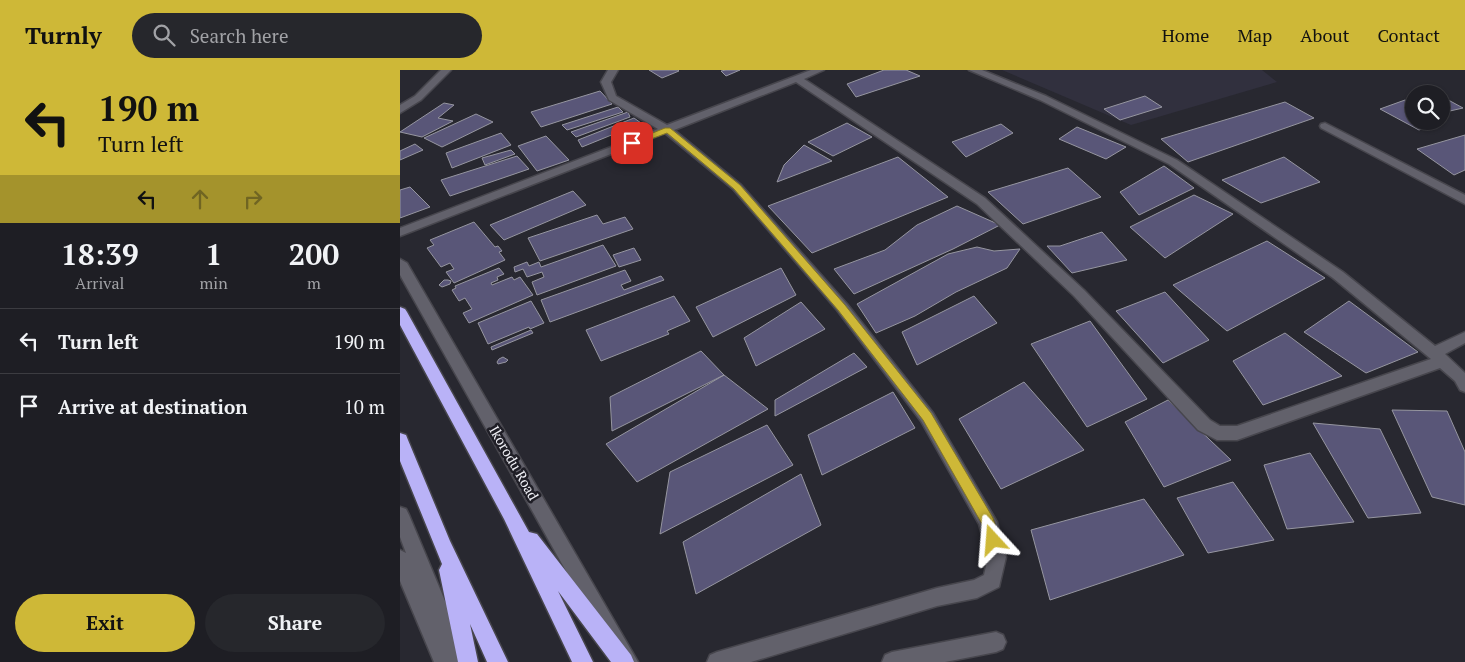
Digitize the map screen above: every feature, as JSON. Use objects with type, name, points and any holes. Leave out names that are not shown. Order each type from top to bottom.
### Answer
[{"type":"highway","name":"Ikorodu Road","points":[[400,312],[510,513],[583,662]]},
{"type":"highway","points":[[400,440],[442,544],[498,662]]},
{"type":"highway","points":[[510,513],[624,662]]},
{"type":"highway","points":[[442,544],[468,662]]},
{"type":"street","points":[[400,101],[434,70]]},
{"type":"street","points":[[400,110],[418,98],[446,70]]},
{"type":"street","points":[[613,70],[606,82],[612,98],[668,130],[737,187],[842,307],[921,409],[988,522],[997,557],[992,581],[977,589],[937,597],[717,662]]},
{"type":"street","points":[[400,232],[668,130],[819,70]]},
{"type":"street","points":[[974,70],[1043,98],[1173,162],[1338,275],[1439,357],[1463,380]]},
{"type":"street","points":[[798,78],[981,201],[1079,294],[1204,425],[1217,433],[1238,433],[1439,357],[1465,337]]},
{"type":"street","points":[[1325,126],[1465,200]]},
{"type":"street","name":"Ikorodu Road","points":[[400,263],[628,662]]},
{"type":"street","points":[[400,515],[440,613],[456,662]]},
{"type":"street","points":[[400,559],[444,662]]},
{"type":"street","points":[[892,662],[996,642]]},
{"type":"shaded area","points":[[1002,70],[1262,70],[1277,82],[1131,125]]},
{"type":"building","points":[[649,70],[678,70],[679,71],[662,78]]},
{"type":"building","points":[[740,70],[726,76],[721,71]]},
{"type":"building","points":[[884,70],[906,70],[920,76],[856,97],[847,84]]},
{"type":"building","points":[[600,91],[612,104],[541,127],[531,112]]},
{"type":"building","points":[[1145,96],[1162,107],[1120,120],[1104,109]]},
{"type":"building","points":[[1405,100],[1405,122],[1380,109]]},
{"type":"building","points":[[1450,101],[1463,108],[1450,111]]},
{"type":"building","points":[[1285,102],[1314,118],[1188,162],[1161,139]]},
{"type":"building","points":[[444,103],[454,105],[438,118],[453,121],[422,137],[400,132]]},
{"type":"building","points":[[618,107],[623,112],[567,130],[562,125]]},
{"type":"building","points":[[628,112],[630,117],[576,137],[571,132]]},
{"type":"building","points":[[476,114],[493,122],[442,147],[424,138]]},
{"type":"building","points":[[634,118],[641,123],[582,147],[578,140]]},
{"type":"building","points":[[847,123],[872,137],[833,156],[808,142]]},
{"type":"building","points":[[1001,124],[1013,133],[966,157],[952,142]]},
{"type":"building","points":[[1077,127],[1126,147],[1106,159],[1059,139]]},
{"type":"building","points":[[501,133],[511,145],[452,168],[446,153]]},
{"type":"building","points":[[1465,135],[1465,170],[1454,175],[1417,149]]},
{"type":"building","points":[[546,136],[569,160],[537,171],[518,146]]},
{"type":"building","points":[[415,144],[423,150],[400,160],[400,151]]},
{"type":"building","points":[[804,145],[832,161],[777,182],[784,165]]},
{"type":"building","points":[[511,150],[515,154],[485,165],[482,158]]},
{"type":"building","points":[[517,156],[529,169],[450,196],[441,180]]},
{"type":"building","points":[[898,157],[948,197],[812,253],[768,206]]},
{"type":"building","points":[[1284,157],[1320,182],[1261,203],[1222,180]]},
{"type":"building","points":[[1164,166],[1194,188],[1139,215],[1120,192]]},
{"type":"building","points":[[1068,168],[1101,197],[1023,224],[988,192]]},
{"type":"building","points":[[410,187],[430,207],[400,218],[400,190]]},
{"type":"building","points":[[573,191],[586,205],[504,240],[490,225]]},
{"type":"building","points":[[1194,195],[1233,214],[1165,258],[1130,227]]},
{"type":"building","points":[[957,206],[1000,225],[953,249],[854,294],[834,269],[885,250],[917,225]]},
{"type":"building","points":[[597,215],[603,224],[625,217],[633,229],[540,261],[528,238]]},
{"type":"building","points":[[474,222],[495,247],[498,246],[502,251],[499,252],[505,260],[454,283],[446,272],[454,269],[450,263],[441,267],[427,248],[434,245],[430,240]]},
{"type":"building","points":[[1102,232],[1127,260],[1072,273],[1047,246],[1060,246]]},
{"type":"building","points":[[1267,241],[1325,278],[1227,331],[1173,285]]},
{"type":"building","points":[[603,245],[616,266],[537,295],[532,282],[544,277],[542,272],[527,277],[523,269],[515,272],[514,267],[527,262],[529,266],[539,262],[541,267]]},
{"type":"building","points":[[977,247],[994,251],[1020,249],[1007,268],[956,292],[915,316],[876,333],[857,304],[948,254]]},
{"type":"building","points":[[634,248],[641,260],[619,267],[613,255]]},
{"type":"building","points":[[499,268],[504,274],[497,277],[498,280],[491,283],[492,285],[512,277],[514,280],[520,277],[533,295],[469,323],[463,313],[472,309],[465,298],[459,301],[452,290],[456,288],[455,286]]},
{"type":"building","points":[[781,268],[796,295],[713,337],[696,307]]},
{"type":"building","points":[[625,270],[631,281],[621,285],[624,290],[661,276],[664,280],[550,322],[541,300]]},
{"type":"building","points":[[444,280],[451,281],[450,284],[442,287],[439,285]]},
{"type":"building","points":[[1165,292],[1209,340],[1163,363],[1116,311]]},
{"type":"building","points":[[674,296],[690,321],[667,331],[669,334],[601,361],[586,330]]},
{"type":"building","points":[[974,296],[997,323],[917,365],[902,332]]},
{"type":"building","points":[[531,301],[544,323],[530,329],[529,327],[488,344],[478,323]]},
{"type":"building","points":[[1349,301],[1418,352],[1366,373],[1304,332]]},
{"type":"building","points":[[801,302],[825,329],[756,366],[744,338]]},
{"type":"building","points":[[1090,321],[1147,399],[1087,427],[1031,344]]},
{"type":"building","points":[[531,330],[533,333],[492,350],[491,347]]},
{"type":"building","points":[[1285,333],[1342,376],[1263,405],[1233,361]]},
{"type":"building","points":[[701,351],[724,375],[612,431],[610,397]]},
{"type":"building","points":[[854,353],[867,367],[775,416],[775,400]]},
{"type":"building","points":[[503,357],[508,360],[498,364],[499,359]]},
{"type":"building","points":[[724,375],[768,409],[637,482],[606,444]]},
{"type":"building","points":[[1024,382],[1084,450],[1001,489],[959,419]]},
{"type":"building","points":[[893,392],[915,428],[822,475],[808,435]]},
{"type":"building","points":[[1168,400],[1231,460],[1164,487],[1125,422]]},
{"type":"building","points":[[1392,410],[1447,411],[1465,452],[1465,505],[1432,497]]},
{"type":"building","points":[[1313,423],[1380,429],[1421,513],[1368,518]]},
{"type":"building","points":[[767,425],[793,465],[660,534],[670,472]]},
{"type":"building","points":[[1310,453],[1354,522],[1287,529],[1264,465]]},
{"type":"building","points":[[801,474],[821,525],[696,594],[683,542]]},
{"type":"building","points":[[1233,482],[1274,540],[1208,553],[1177,498]]},
{"type":"building","points":[[1144,499],[1184,555],[1050,600],[1031,530]]},
{"type":"route","points":[[632,143],[668,130],[737,187],[771,224],[842,307],[927,417],[988,522],[993,540]]}]
